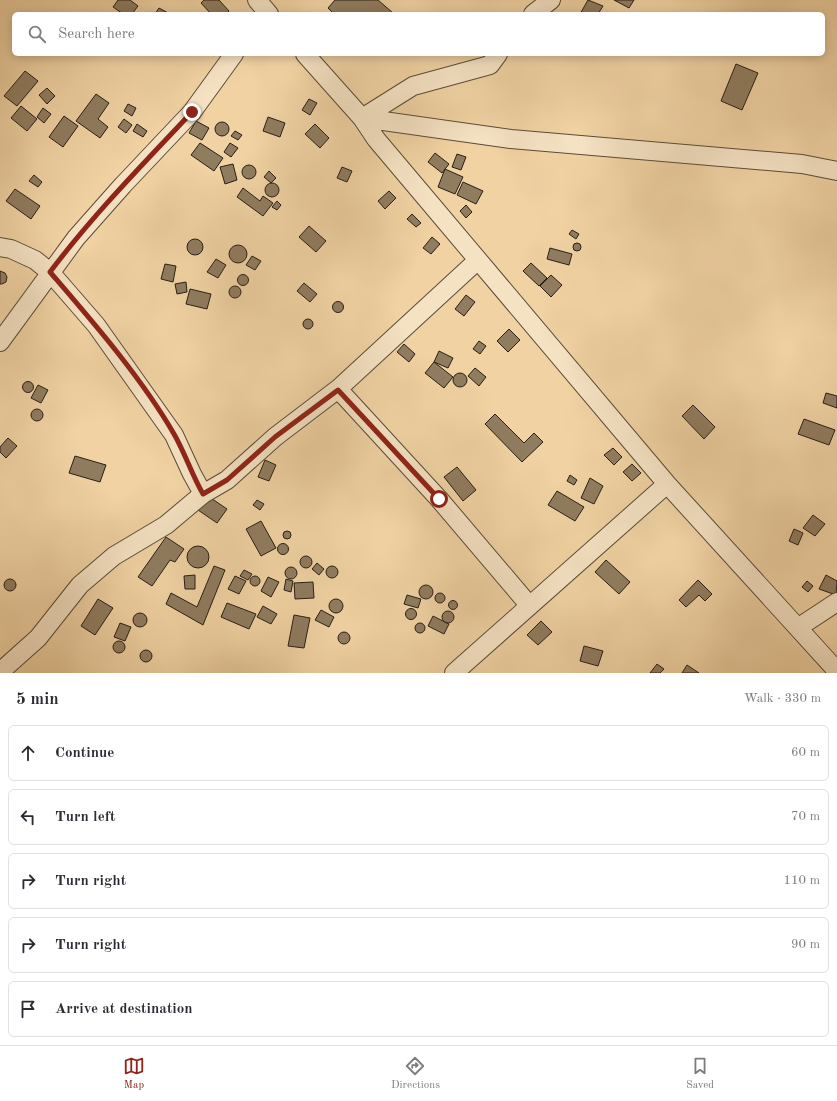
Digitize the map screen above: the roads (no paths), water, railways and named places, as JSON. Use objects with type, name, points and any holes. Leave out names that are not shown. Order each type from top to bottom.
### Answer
[{"type":"street","points":[[536,12],[551,0]]},
{"type":"street","points":[[0,342],[76,238],[192,112],[233,56]]},
{"type":"street","points":[[307,56],[362,118],[376,139],[667,484],[799,627],[837,671]]},
{"type":"street","points":[[362,118],[413,86],[490,64],[496,56]]},
{"type":"street","points":[[362,118],[511,139],[802,164],[837,170]]},
{"type":"street","points":[[0,247],[11,248],[35,260],[50,272],[96,325],[146,393],[174,435],[203,494]]},
{"type":"street","points":[[0,672],[38,638],[80,584],[114,556],[166,525],[203,494],[227,480],[275,437],[338,390],[478,260]]},
{"type":"street","points":[[338,390],[439,499],[529,605]]},
{"type":"street","points":[[454,673],[667,484]]},
{"type":"street","points":[[799,627],[837,602]]}]
